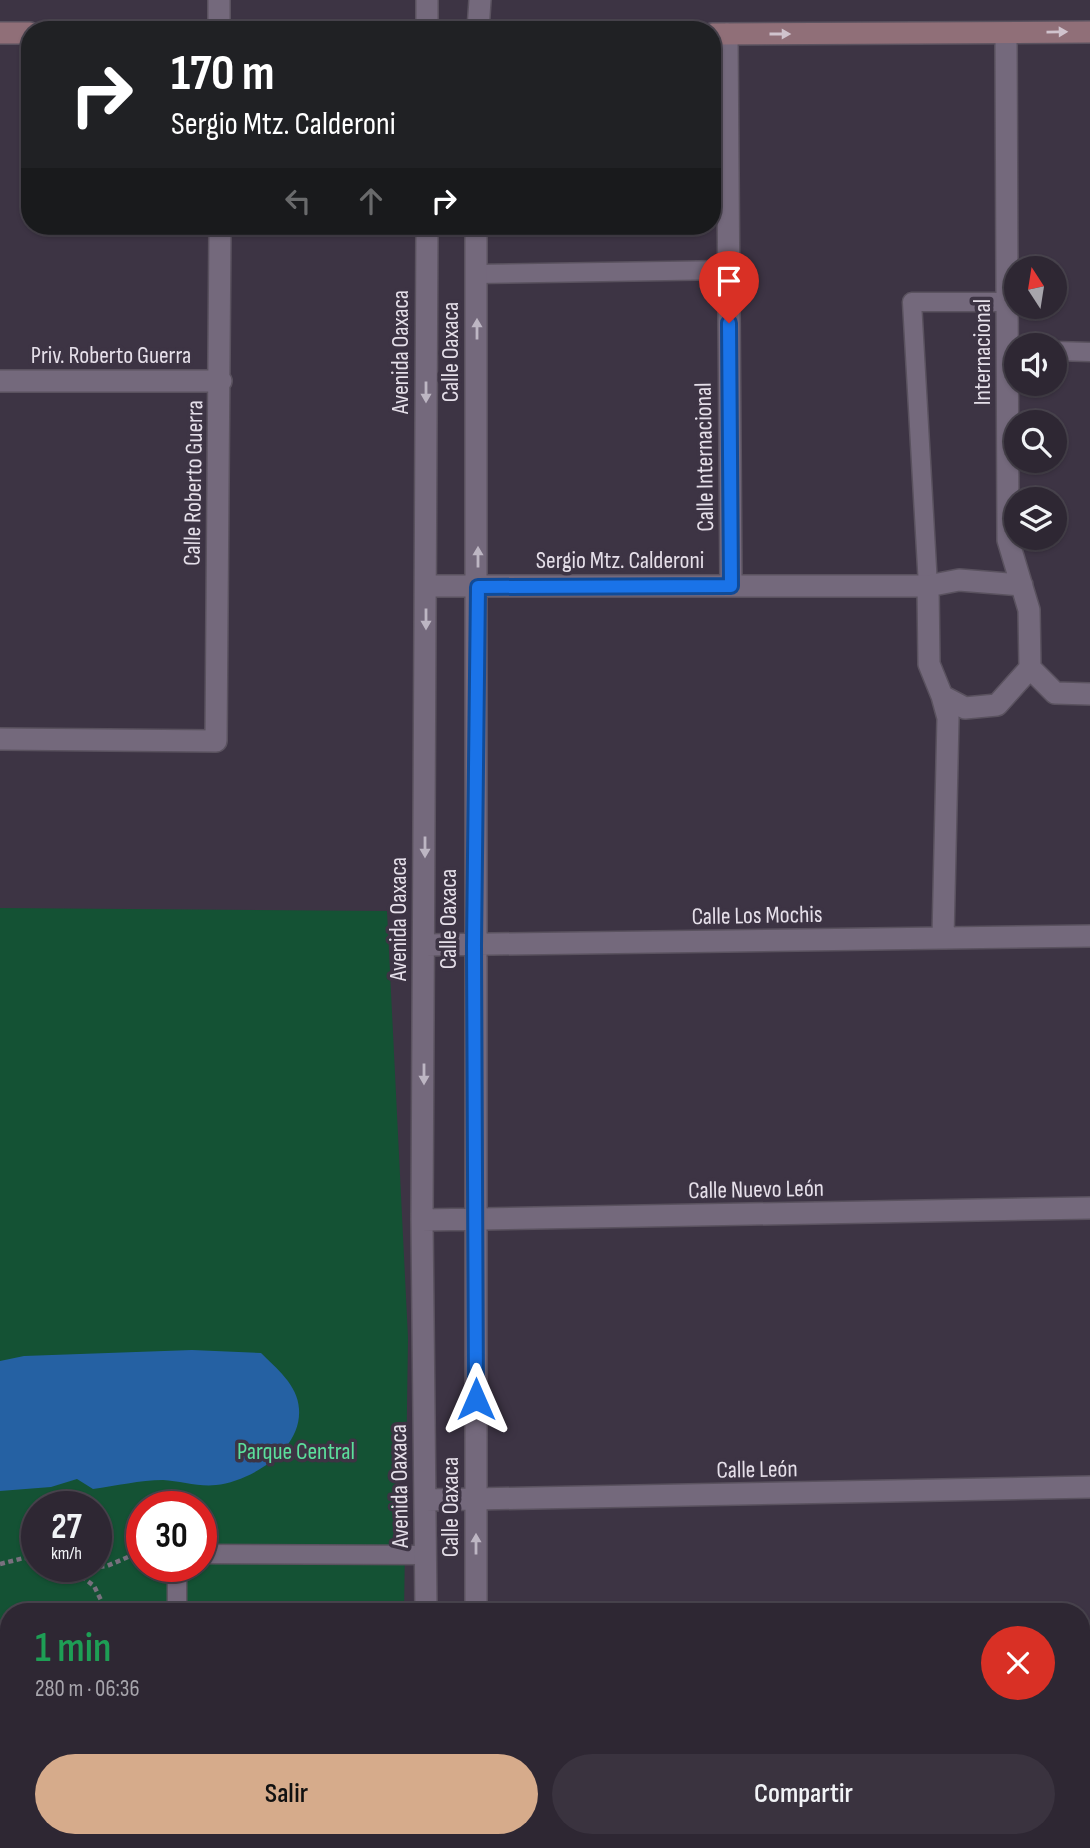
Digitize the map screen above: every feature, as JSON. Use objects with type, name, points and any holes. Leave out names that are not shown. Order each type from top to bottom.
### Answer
[{"type":"street","points":[[219,0],[219,21]]},
{"type":"street","points":[[427,0],[427,21]]},
{"type":"street","points":[[479,21],[480,0]]},
{"type":"street","points":[[721,34],[1090,32]]},
{"type":"street","points":[[0,33],[21,33]]},
{"type":"street","name":"Internacional","points":[[1006,33],[1008,256]]},
{"type":"street","name":"Calle Internacional","points":[[721,81],[729,270],[731,586]]},
{"type":"street","name":"Calle Roberto Guerra","points":[[0,739],[216,741],[221,381],[220,235]]},
{"type":"street","name":"Avenida Oaxaca","points":[[426,1603],[422,1220],[427,235]]},
{"type":"street","name":"Calle Oaxaca","points":[[476,235],[476,1603]]},
{"type":"street","name":"Priv. Roberto Guerra","points":[[0,381],[221,381]]},
{"type":"street","name":"Internacional","points":[[1011,396],[1009,540],[1029,610],[1030,668]]},
{"type":"street","name":"Sergio Mtz. Calderoni","points":[[426,586],[928,586],[959,580],[1022,585]]},
{"type":"street","points":[[928,586],[929,664],[948,718],[943,937]]},
{"type":"street","points":[[942,696],[965,708],[997,705],[1030,668],[1055,693],[1090,694]]},
{"type":"street","name":"Calle Los Mochis","points":[[425,945],[1090,936]]},
{"type":"street","name":"Calle Nuevo León","points":[[422,1220],[1090,1208]]},
{"type":"street","name":"Calle León","points":[[426,1500],[1090,1487]]},
{"type":"lane","points":[[476,274],[729,270]]},
{"type":"lane","points":[[928,586],[912,302],[1004,302]]},
{"type":"lane","points":[[1067,351],[1090,352]]},
{"type":"lane","points":[[217,1554],[426,1555]]},
{"type":"lane","points":[[177,1582],[177,1603]]},
{"type":"path","points":[[0,1564],[21,1559]]},
{"type":"path","points":[[89,1582],[102,1603]]},
{"type":"green space","name":"Parque Central","points":[[0,908],[387,911],[408,1338],[404,1603],[0,1603]]},
{"type":"water","points":[[192,1350],[261,1353],[290,1385],[298,1400],[298,1424],[292,1438],[272,1461],[244,1477],[216,1485],[154,1480],[93,1489],[77,1479],[51,1487],[0,1491],[0,1361],[24,1356]]},
{"type":"route","points":[[476,1399],[474,946],[478,587],[731,586],[729,323]]}]
